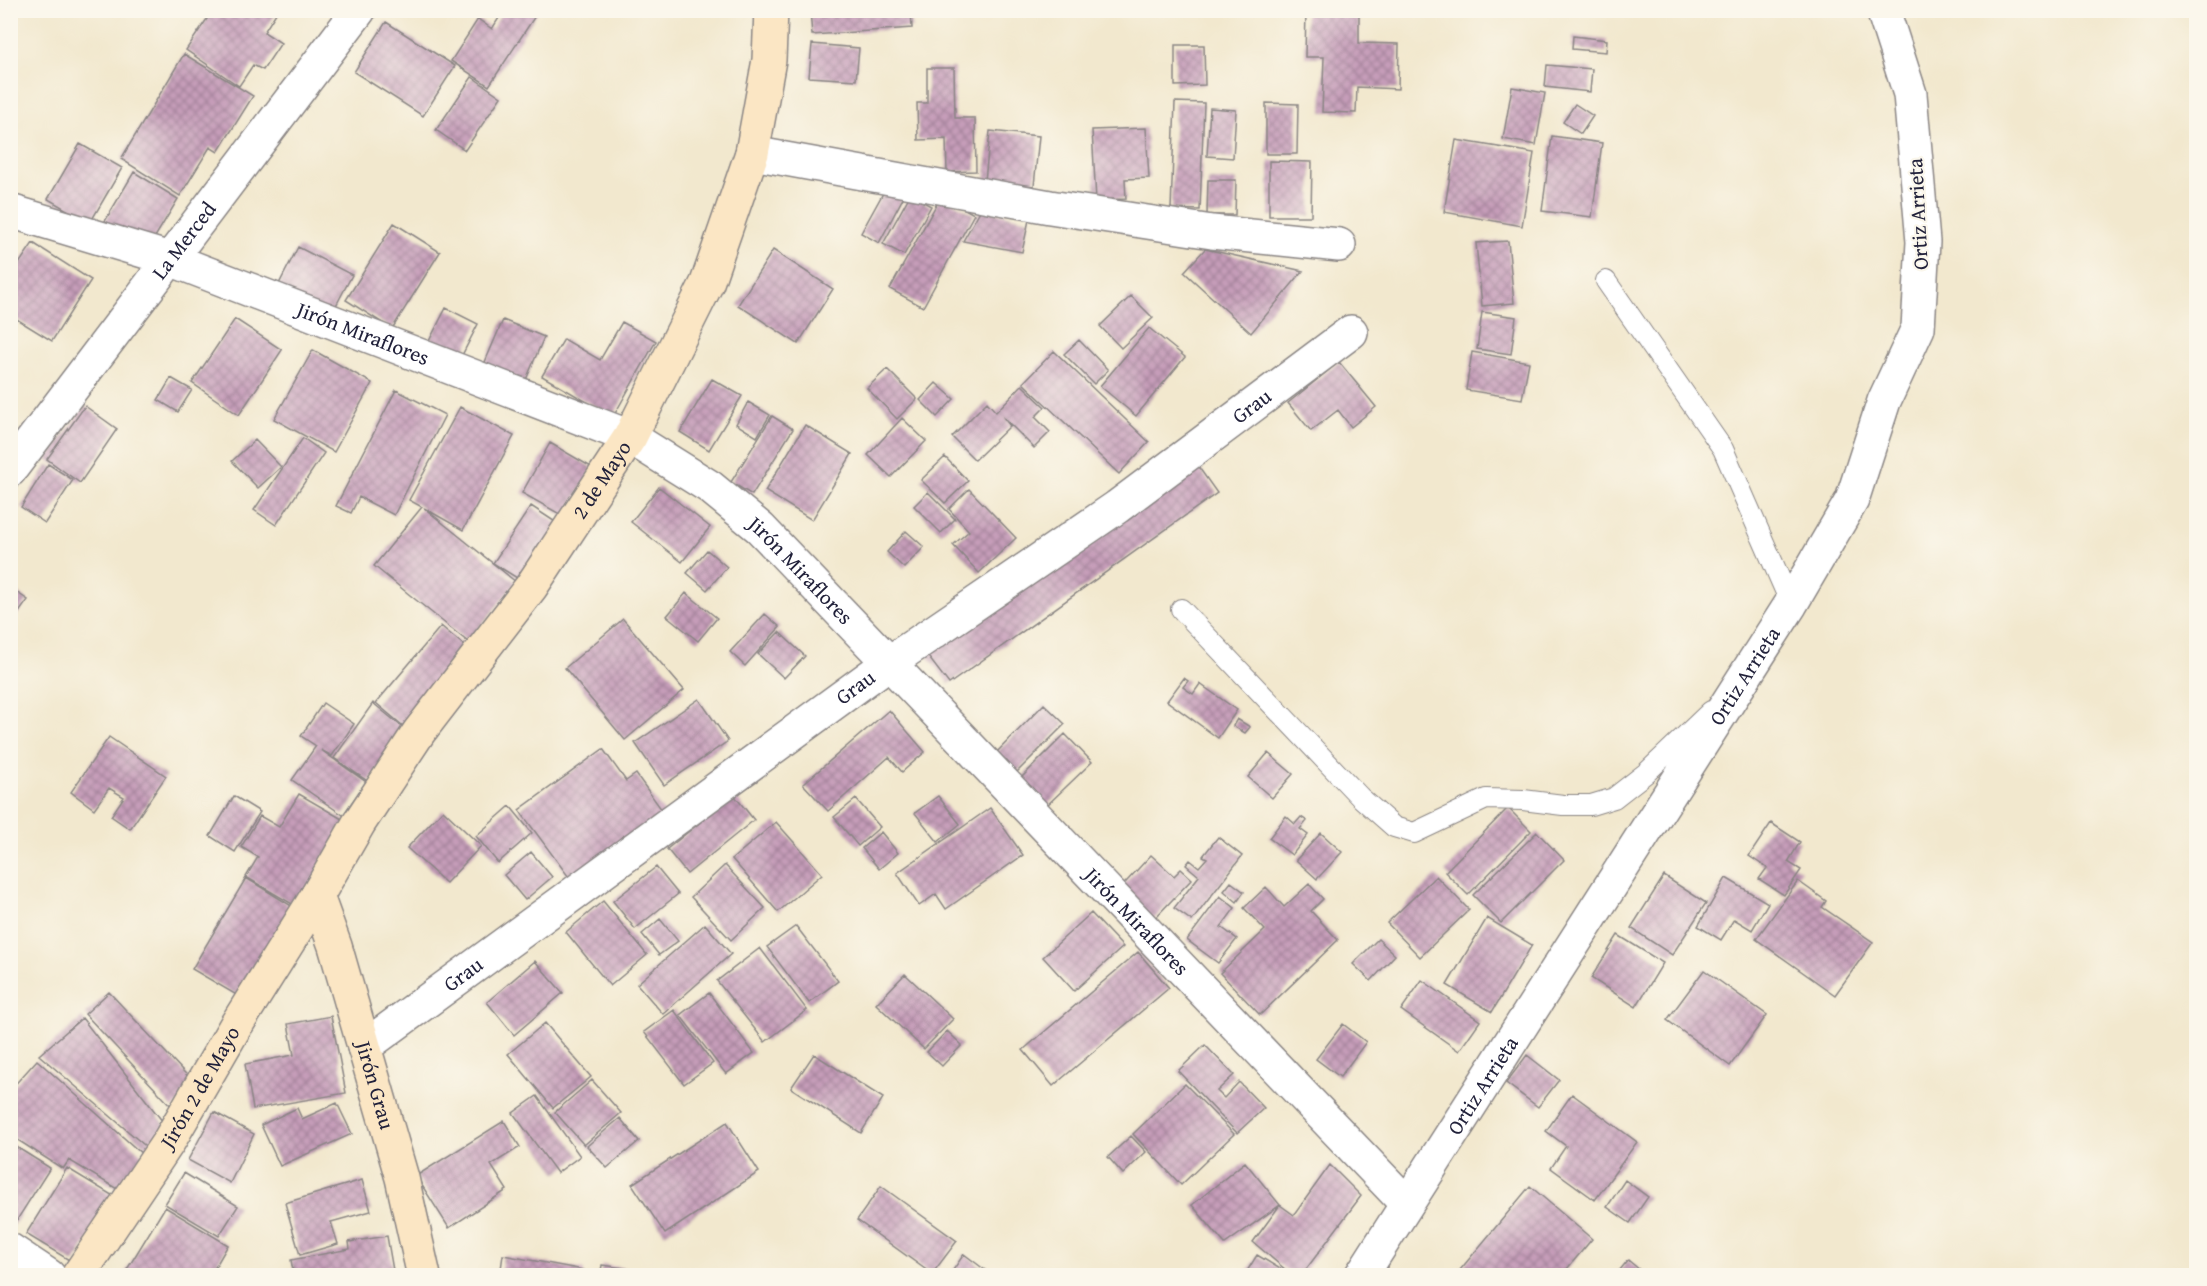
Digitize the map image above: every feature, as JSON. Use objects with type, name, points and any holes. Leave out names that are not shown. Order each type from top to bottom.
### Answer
[{"type":"main road","name":"2 de Mayo","points":[[317,896],[359,823],[419,732],[531,587],[630,437],[707,283],[752,153],[769,60],[771,10]]},
{"type":"main road","name":"Jirón Grau","points":[[317,896],[335,946],[402,1178],[424,1275]]},
{"type":"main road","name":"Jirón 2 de Mayo","points":[[78,1275],[170,1141],[235,1027],[317,896]]},
{"type":"street","name":"La Merced","points":[[10,470],[359,10]]},
{"type":"street","name":"Ortiz Arrieta","points":[[1362,1275],[1791,604],[1852,500],[1884,401],[1918,328],[1923,242],[1910,94],[1883,10]]},
{"type":"street","points":[[752,153],[1212,232],[1339,245]]},
{"type":"street","name":"Jirón Miraflores","points":[[10,211],[170,259],[630,437],[710,487],[760,528],[1406,1203]]},
{"type":"street","name":"Grau","points":[[364,1047],[890,662],[1117,507],[1351,332]]},
{"type":"street","points":[[10,1250],[49,1275]]},
{"type":"lane","points":[[1606,281],[1723,449],[1791,604]]},
{"type":"lane","points":[[1181,609],[1360,797],[1394,827],[1414,833],[1486,799],[1591,806],[1614,798],[1646,773],[1688,731],[1737,688]]},
{"type":"building","points":[[213,10],[278,10],[264,32],[281,43],[263,70],[253,65],[239,86],[186,50]]},
{"type":"building","points":[[504,10],[539,10],[489,86],[451,61],[478,19],[492,29]]},
{"type":"building","points":[[810,10],[911,10],[912,28],[812,35]]},
{"type":"building","points":[[1306,10],[1359,10],[1359,43],[1399,44],[1398,89],[1357,87],[1356,113],[1322,112],[1324,57],[1305,57]]},
{"type":"building","points":[[386,22],[455,66],[423,116],[354,72]]},
{"type":"building","points":[[1573,36],[1607,40],[1606,52],[1572,49]]},
{"type":"building","points":[[812,44],[859,48],[856,80],[809,77]]},
{"type":"building","points":[[1175,45],[1204,45],[1205,85],[1175,86]]},
{"type":"building","points":[[184,54],[253,96],[218,152],[210,147],[180,196],[121,159]]},
{"type":"building","points":[[1547,65],[1592,69],[1590,92],[1545,87]]},
{"type":"building","points":[[927,68],[954,68],[955,118],[975,118],[976,171],[947,172],[946,139],[918,140],[917,103],[927,103]]},
{"type":"building","points":[[472,77],[501,97],[465,150],[436,130]]},
{"type":"building","points":[[1512,87],[1545,93],[1536,145],[1503,139]]},
{"type":"building","points":[[1175,102],[1204,103],[1200,210],[1171,209]]},
{"type":"building","points":[[1266,103],[1298,104],[1297,154],[1266,154]]},
{"type":"building","points":[[1575,104],[1593,116],[1581,134],[1563,122]]},
{"type":"building","points":[[1210,108],[1236,110],[1233,158],[1207,156]]},
{"type":"building","points":[[1146,128],[1149,178],[1125,179],[1126,199],[1096,200],[1092,130]]},
{"type":"building","points":[[990,131],[1039,136],[1034,186],[985,181]]},
{"type":"building","points":[[1552,136],[1602,143],[1592,217],[1542,211]]},
{"type":"building","points":[[1456,140],[1534,153],[1522,226],[1444,212]]},
{"type":"building","points":[[80,144],[122,168],[90,223],[48,199]]},
{"type":"building","points":[[1269,161],[1312,162],[1311,216],[1269,216]]},
{"type":"building","points":[[134,172],[178,199],[149,247],[105,221]]},
{"type":"building","points":[[1208,180],[1236,180],[1235,215],[1207,215]]},
{"type":"building","points":[[887,186],[904,196],[879,243],[861,233]]},
{"type":"building","points":[[910,195],[931,206],[904,255],[883,244]]},
{"type":"building","points":[[941,196],[974,214],[923,307],[890,289]]},
{"type":"building","points":[[981,209],[1029,220],[1022,252],[963,241]]},
{"type":"building","points":[[394,223],[440,252],[392,329],[346,300]]},
{"type":"building","points":[[1508,241],[1514,303],[1482,306],[1476,243]]},
{"type":"building","points":[[33,243],[91,280],[52,341],[10,315],[10,304],[18,293],[10,289],[10,277]]},
{"type":"building","points":[[298,247],[352,275],[331,315],[277,288]]},
{"type":"building","points":[[1205,249],[1303,271],[1251,333],[1184,272]]},
{"type":"building","points":[[773,250],[833,289],[798,344],[738,305]]},
{"type":"building","points":[[1131,296],[1153,318],[1121,348],[1100,326]]},
{"type":"building","points":[[446,308],[478,324],[457,365],[425,349]]},
{"type":"building","points":[[1482,312],[1516,317],[1511,354],[1477,349]]},
{"type":"building","points":[[235,319],[282,350],[239,415],[192,383]]},
{"type":"building","points":[[503,320],[544,337],[523,387],[482,369]]},
{"type":"building","points":[[622,322],[656,341],[613,417],[542,376],[564,339],[600,360]]},
{"type":"building","points":[[1149,328],[1185,357],[1136,416],[1100,386]]},
{"type":"building","points":[[1079,340],[1108,370],[1094,384],[1064,354]]},
{"type":"building","points":[[313,350],[372,383],[334,452],[274,419]]},
{"type":"building","points":[[1054,351],[1149,442],[1119,474],[1023,383]]},
{"type":"building","points":[[1472,352],[1529,362],[1522,399],[1466,390]]},
{"type":"building","points":[[1339,362],[1376,407],[1351,427],[1338,410],[1311,431],[1288,403]]},
{"type":"building","points":[[887,369],[917,399],[897,419],[867,388]]},
{"type":"building","points":[[171,378],[192,390],[178,412],[158,400]]},
{"type":"building","points":[[712,379],[742,396],[709,450],[680,432]]},
{"type":"building","points":[[936,383],[954,399],[937,417],[920,400]]},
{"type":"building","points":[[1022,385],[1045,407],[1035,417],[1050,432],[1034,448],[1003,417],[1010,426],[975,460],[952,437],[987,402],[996,412]]},
{"type":"building","points":[[396,390],[445,415],[394,515],[359,497],[351,513],[336,506]]},
{"type":"building","points":[[748,402],[770,415],[757,437],[736,424]]},
{"type":"building","points":[[85,406],[117,429],[80,483],[47,459]]},
{"type":"building","points":[[460,407],[514,436],[463,530],[424,508],[516,582],[468,642],[374,566],[422,507],[409,500]]},
{"type":"building","points":[[772,416],[793,429],[752,495],[731,482]]},
{"type":"building","points":[[902,418],[926,441],[891,477],[868,455]]},
{"type":"building","points":[[805,425],[852,454],[812,520],[765,491]]},
{"type":"building","points":[[303,438],[324,453],[276,525],[254,510]]},
{"type":"building","points":[[255,440],[281,467],[258,488],[232,461]]},
{"type":"building","points":[[550,443],[593,468],[565,517],[522,493]]},
{"type":"building","points":[[945,457],[968,481],[945,503],[921,480]]},
{"type":"building","points":[[1195,462],[1217,493],[949,684],[926,654]]},
{"type":"building","points":[[48,464],[73,480],[45,523],[21,507]]},
{"type":"building","points":[[659,487],[710,527],[682,562],[631,522]]},
{"type":"building","points":[[969,489],[1016,538],[979,573],[953,545],[969,531],[949,509]]},
{"type":"building","points":[[928,492],[955,519],[941,533],[914,506]]},
{"type":"building","points":[[531,506],[563,527],[525,583],[493,563]]},
{"type":"building","points":[[906,531],[924,547],[904,568],[887,552]]},
{"type":"building","points":[[707,550],[727,567],[707,590],[687,573]]},
{"type":"building","points":[[10,588],[28,600],[10,625]]},
{"type":"building","points":[[686,593],[717,618],[698,641],[667,616]]},
{"type":"building","points":[[765,614],[780,627],[745,666],[730,652]]},
{"type":"building","points":[[623,619],[684,690],[625,740],[565,668]]},
{"type":"building","points":[[441,626],[474,654],[409,731],[376,703]]},
{"type":"building","points":[[779,632],[805,656],[784,678],[758,654]]},
{"type":"building","points":[[1184,678],[1188,681],[1183,687],[1193,694],[1200,684],[1237,710],[1218,738],[1167,701]]},
{"type":"building","points":[[699,699],[728,741],[664,785],[635,743]]},
{"type":"building","points":[[323,703],[354,724],[332,756],[321,750],[366,782],[343,815],[292,780],[316,746],[301,736]]},
{"type":"building","points":[[373,703],[407,731],[369,782],[334,758]]},
{"type":"building","points":[[1044,704],[1065,724],[1014,775],[994,755]]},
{"type":"building","points":[[889,710],[925,752],[902,772],[889,757],[828,811],[803,784]]},
{"type":"building","points":[[1237,719],[1250,727],[1245,733],[1233,726]]},
{"type":"building","points":[[1065,734],[1092,762],[1043,809],[1016,783]]},
{"type":"building","points":[[109,737],[166,776],[130,829],[111,816],[124,797],[109,788],[94,809],[71,792]]},
{"type":"building","points":[[603,749],[626,781],[636,774],[667,817],[574,884],[519,810]]},
{"type":"building","points":[[1268,753],[1293,774],[1272,798],[1248,777]]},
{"type":"building","points":[[299,794],[349,823],[299,908],[246,877],[258,857],[241,847],[260,816],[279,827]]},
{"type":"building","points":[[734,795],[754,820],[687,874],[667,849]]},
{"type":"building","points":[[234,796],[260,812],[235,852],[210,836]]},
{"type":"building","points":[[938,796],[960,824],[938,842],[915,813]]},
{"type":"building","points":[[856,799],[880,827],[858,846],[834,817]]},
{"type":"building","points":[[510,806],[532,833],[498,863],[476,836]]},
{"type":"building","points":[[990,808],[1023,855],[946,909],[936,894],[919,906],[897,873]]},
{"type":"building","points":[[1508,808],[1531,831],[1468,895],[1445,872]]},
{"type":"building","points":[[443,810],[481,846],[446,883],[407,848]]},
{"type":"building","points":[[1286,816],[1295,824],[1301,817],[1307,821],[1300,829],[1308,835],[1292,855],[1269,838]]},
{"type":"building","points":[[776,822],[822,874],[778,912],[732,859]]},
{"type":"building","points":[[1771,823],[1800,842],[1788,862],[1801,870],[1784,895],[1759,879],[1767,868],[1749,856]]},
{"type":"building","points":[[881,832],[898,853],[879,869],[862,848]]},
{"type":"building","points":[[1537,832],[1564,860],[1501,923],[1473,895]]},
{"type":"building","points":[[1321,833],[1342,852],[1317,879],[1296,860]]},
{"type":"building","points":[[1218,837],[1242,856],[1192,921],[1174,908],[1199,876],[1186,865],[1190,860],[1199,867],[1207,858],[1203,856]]},
{"type":"building","points":[[531,852],[552,877],[525,900],[504,875]]},
{"type":"building","points":[[1151,855],[1174,876],[1181,869],[1192,879],[1154,919],[1114,895]]},
{"type":"building","points":[[725,865],[765,908],[731,940],[691,897]]},
{"type":"building","points":[[656,867],[678,894],[635,929],[613,901]]},
{"type":"building","points":[[1436,876],[1469,910],[1420,957],[1387,923]]},
{"type":"building","points":[[1664,876],[1706,903],[1672,955],[1631,928]]},
{"type":"building","points":[[246,878],[298,910],[245,1000],[192,969]]},
{"type":"building","points":[[1726,878],[1768,903],[1752,930],[1734,919],[1721,940],[1698,926]]},
{"type":"building","points":[[1798,881],[1826,901],[1822,907],[1873,942],[1835,995],[1756,939]]},
{"type":"building","points":[[1231,882],[1244,892],[1237,902],[1224,891]]},
{"type":"building","points":[[1309,884],[1323,899],[1311,911],[1338,940],[1260,1015],[1220,973],[1265,930],[1244,908],[1266,887],[1284,907]]},
{"type":"building","points":[[1220,896],[1235,908],[1221,927],[1237,939],[1218,963],[1187,940]]},
{"type":"building","points":[[603,901],[647,955],[610,986],[566,932]]},
{"type":"building","points":[[1091,913],[1123,947],[1074,991],[1043,957]]},
{"type":"building","points":[[1487,918],[1532,945],[1492,1012],[1447,985]]},
{"type":"building","points":[[660,919],[678,941],[659,955],[642,934]]},
{"type":"building","points":[[705,924],[731,954],[663,1014],[637,984]]},
{"type":"building","points":[[796,926],[838,981],[809,1003],[767,947]]},
{"type":"building","points":[[1618,935],[1663,963],[1636,1007],[1591,978]]},
{"type":"building","points":[[1378,939],[1395,955],[1371,981],[1353,964]]},
{"type":"building","points":[[760,948],[807,1010],[765,1042],[717,981]]},
{"type":"building","points":[[1138,952],[1169,988],[1053,1086],[1023,1050]]},
{"type":"building","points":[[535,961],[563,993],[514,1035],[487,1002]]},
{"type":"building","points":[[1704,970],[1767,1015],[1730,1066],[1667,1020]]},
{"type":"building","points":[[905,974],[953,1019],[924,1049],[876,1004]]},
{"type":"building","points":[[1422,980],[1480,1021],[1459,1051],[1401,1010]]},
{"type":"building","points":[[109,992],[197,1086],[173,1108],[85,1014]]},
{"type":"building","points":[[709,993],[754,1053],[726,1074],[680,1015]]},
{"type":"building","points":[[674,1010],[713,1063],[684,1084],[644,1032]]},
{"type":"building","points":[[331,1016],[346,1093],[253,1109],[245,1064],[294,1055],[288,1024]]},
{"type":"building","points":[[82,1018],[170,1131],[150,1150],[39,1055]]},
{"type":"building","points":[[545,1023],[591,1077],[553,1108],[508,1054]]},
{"type":"building","points":[[1343,1024],[1366,1042],[1340,1077],[1316,1059]]},
{"type":"building","points":[[947,1031],[962,1045],[942,1066],[927,1052]]},
{"type":"building","points":[[1205,1045],[1234,1075],[1217,1091],[1224,1098],[1239,1082],[1264,1108],[1237,1133],[1178,1071]]},
{"type":"building","points":[[814,1054],[883,1098],[861,1133],[791,1088]]},
{"type":"building","points":[[1527,1055],[1559,1080],[1538,1107],[1506,1083]]},
{"type":"building","points":[[37,1060],[143,1155],[122,1192],[69,1160],[63,1169],[10,1135],[10,1090]]},
{"type":"building","points":[[592,1080],[621,1113],[584,1145],[555,1112]]},
{"type":"building","points":[[1185,1084],[1234,1134],[1181,1185],[1133,1134]]},
{"type":"building","points":[[1572,1094],[1637,1142],[1595,1200],[1551,1168],[1566,1146],[1546,1131]]},
{"type":"building","points":[[537,1096],[580,1156],[557,1173],[513,1113]]},
{"type":"building","points":[[337,1103],[352,1134],[280,1166],[261,1125],[297,1108],[302,1119]]},
{"type":"building","points":[[214,1112],[254,1134],[230,1183],[188,1160]]},
{"type":"building","points":[[620,1118],[639,1141],[607,1168],[587,1146]]},
{"type":"building","points":[[504,1121],[520,1147],[491,1165],[507,1190],[449,1228],[416,1176]]},
{"type":"building","points":[[727,1122],[759,1172],[665,1234],[632,1184]]},
{"type":"building","points":[[1131,1136],[1146,1152],[1123,1174],[1108,1157]]},
{"type":"building","points":[[10,1143],[50,1168],[10,1231]]},
{"type":"building","points":[[1245,1162],[1280,1205],[1225,1244],[1192,1205]]},
{"type":"building","points":[[1330,1165],[1361,1196],[1301,1276],[1293,1276],[1253,1242],[1280,1205],[1294,1215]]},
{"type":"building","points":[[67,1168],[115,1197],[74,1263],[26,1234]]},
{"type":"building","points":[[184,1173],[238,1206],[219,1236],[165,1204]]},
{"type":"building","points":[[362,1180],[371,1211],[331,1222],[338,1244],[300,1255],[285,1203]]},
{"type":"building","points":[[1625,1180],[1648,1197],[1630,1223],[1607,1207]]},
{"type":"building","points":[[881,1186],[957,1241],[932,1274],[857,1220]]},
{"type":"building","points":[[1530,1186],[1592,1239],[1561,1276],[1455,1276]]},
{"type":"building","points":[[165,1207],[228,1245],[210,1276],[123,1276]]},
{"type":"building","points":[[387,1236],[394,1276],[294,1276],[291,1260],[350,1249],[349,1242]]},
{"type":"building","points":[[964,1254],[993,1276],[949,1276]]},
{"type":"building","points":[[503,1255],[584,1270],[583,1276],[500,1276]]},
{"type":"building","points":[[1257,1255],[1292,1276],[1244,1276]]},
{"type":"building","points":[[1628,1260],[1647,1276],[1615,1276]]},
{"type":"building","points":[[602,1265],[637,1270],[637,1276],[600,1276]]}]
